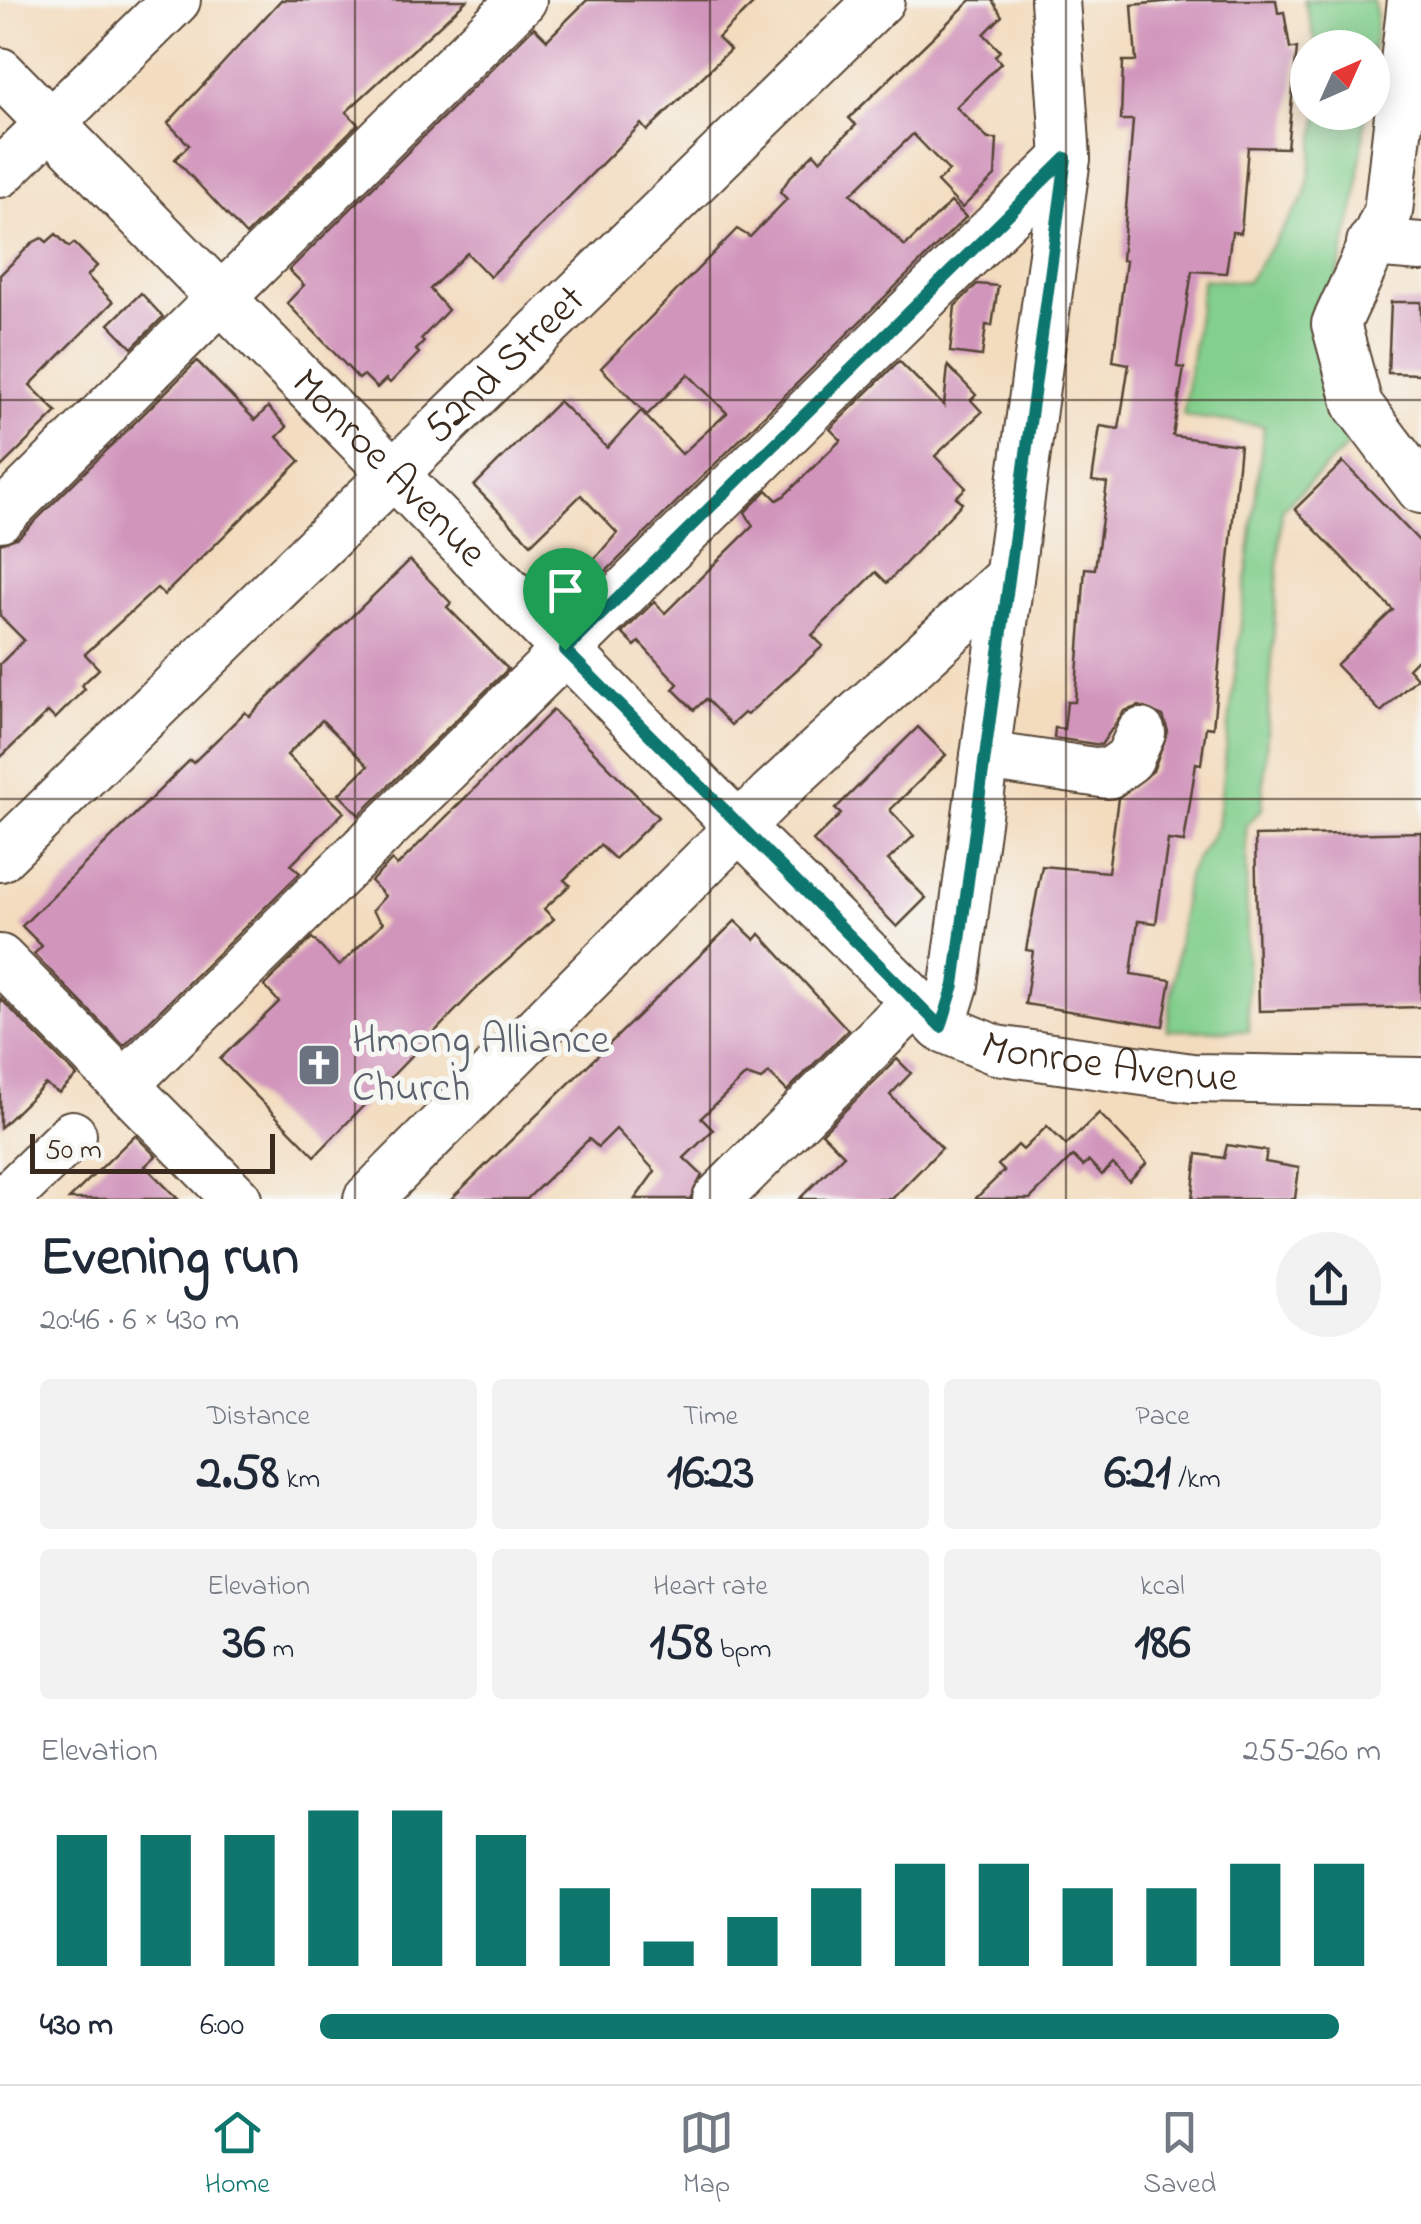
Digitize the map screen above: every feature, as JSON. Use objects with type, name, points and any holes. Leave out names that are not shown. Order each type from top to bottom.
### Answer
[{"type":"street","points":[[0,173],[176,0]]},
{"type":"street","points":[[0,517],[522,0]]},
{"type":"street","name":"52nd Street","points":[[0,857],[880,0]]},
{"type":"street","points":[[717,1199],[927,1016],[954,985],[1066,158],[1055,0]]},
{"type":"street","points":[[1412,0],[1388,212],[1336,324],[1344,366],[1358,406],[1421,489]]},
{"type":"street","name":"Monroe Avenue","points":[[0,72],[927,1016],[996,1050],[1192,1078],[1421,1082]]},
{"type":"street","points":[[124,1085],[1066,158]]},
{"type":"street","points":[[1371,243],[1421,247]]},
{"type":"street","points":[[381,1195],[739,827],[1010,576]]},
{"type":"street","points":[[985,756],[1108,774],[1128,759],[1140,733]]},
{"type":"street","points":[[0,959],[237,1199]]},
{"type":"street","points":[[6,1199],[72,1136]]},
{"type":"green space","points":[[1304,0],[1373,0],[1376,30],[1312,30]]},
{"type":"green space","points":[[1316,130],[1364,130],[1356,201],[1318,355],[1352,442],[1282,509],[1262,809],[1246,825],[1248,1031],[1167,1030],[1187,875],[1217,827],[1264,426],[1183,416],[1203,279],[1247,282],[1306,195]]},
{"type":"building","points":[[281,0],[467,0],[346,112],[358,124],[246,235],[175,159],[189,145],[168,123]]},
{"type":"building","points":[[587,0],[757,0],[718,38],[730,50],[647,131],[641,124],[490,277],[467,253],[430,289],[448,310],[421,339],[424,342],[416,350],[419,353],[390,383],[386,379],[377,388],[364,375],[359,379],[287,303],[304,285],[289,270],[534,27],[547,40]]},
{"type":"building","points":[[971,0],[992,0],[1002,16],[984,34],[1000,51],[995,56],[1001,63],[956,107],[988,139],[997,139],[995,176],[962,208],[937,182],[949,171],[913,134],[851,194],[905,246],[951,202],[966,217],[581,596],[571,586],[617,533],[581,495],[531,544],[474,486],[559,401],[607,448],[641,411],[682,454],[727,413],[688,374],[647,415],[601,368],[737,229],[750,237],[787,199],[780,192],[790,177],[814,153],[820,160],[856,125],[849,118]]},
{"type":"building","points":[[1184,0],[1276,0],[1278,13],[1284,12],[1290,48],[1287,148],[1248,147],[1241,233],[1232,232],[1226,273],[1192,271],[1177,367],[1184,368],[1173,436],[1240,445],[1213,728],[1206,727],[1201,764],[1196,763],[1184,842],[1168,840],[1156,923],[1138,921],[1131,974],[1171,980],[1163,1026],[1025,1004],[1033,951],[1026,950],[1042,866],[1108,872],[1118,798],[1153,771],[1168,731],[1163,716],[1139,706],[1124,711],[1101,745],[1054,738],[1055,728],[1064,729],[1067,702],[1075,702],[1085,568],[1095,569],[1107,483],[1092,481],[1100,426],[1119,429],[1129,364],[1113,361],[1126,261],[1122,260],[1133,120],[1121,120],[1123,61],[1136,61],[1132,5]]},
{"type":"building","points":[[56,234],[69,247],[74,243],[97,266],[87,276],[113,302],[30,385],[57,412],[0,468],[0,275],[32,243],[42,238],[47,242]]},
{"type":"building","points":[[977,284],[998,286],[992,326],[986,325],[982,356],[950,352],[955,306]]},
{"type":"building","points":[[141,293],[163,317],[132,348],[109,324]]},
{"type":"building","points":[[1391,302],[1421,302],[1421,374],[1388,373]]},
{"type":"building","points":[[197,361],[255,420],[268,407],[287,427],[277,437],[300,461],[164,595],[157,588],[85,654],[99,669],[82,685],[85,689],[55,719],[48,712],[0,758],[0,664],[24,640],[0,616],[0,544],[19,537]]},
{"type":"building","points":[[899,361],[944,406],[948,366],[976,395],[971,400],[982,412],[935,456],[966,488],[956,497],[962,503],[887,583],[876,572],[812,635],[823,646],[747,715],[744,713],[731,725],[706,699],[694,710],[673,689],[678,684],[639,642],[635,646],[622,633],[654,602],[665,613],[753,526],[745,512],[767,490],[777,500],[784,496],[841,440],[830,429]]},
{"type":"building","points":[[1343,462],[1421,543],[1421,655],[1408,668],[1417,678],[1381,712],[1336,665],[1393,610],[1295,509]]},
{"type":"building","points":[[410,560],[451,603],[447,607],[508,669],[359,815],[339,794],[368,766],[322,720],[287,755],[344,812],[291,865],[300,873],[124,1046],[34,954],[42,946],[22,926],[190,760],[193,763],[245,712],[249,716]]},
{"type":"building","points":[[553,710],[658,817],[615,859],[600,845],[564,880],[570,885],[544,909],[554,919],[480,985],[315,1156],[220,1059],[279,1002],[264,986],[312,938],[339,966],[383,923],[372,911],[385,896],[371,881],[392,860],[397,866]]},
{"type":"building","points":[[918,727],[946,755],[890,810],[914,836],[888,860],[926,898],[897,927],[813,841],[841,814],[835,809]]},
{"type":"building","points":[[1421,832],[1421,1007],[1259,1011],[1255,836]]},
{"type":"building","points":[[735,921],[755,940],[760,934],[848,1030],[787,1091],[769,1073],[761,1080],[746,1075],[701,1118],[713,1130],[684,1158],[702,1175],[690,1199],[635,1199],[655,1171],[616,1129],[598,1147],[589,1139],[527,1199],[451,1199]]},
{"type":"building","points":[[0,998],[77,1076],[59,1093],[45,1084],[0,1128]]},
{"type":"building","points":[[897,1059],[911,1073],[890,1095],[942,1148],[892,1199],[799,1199],[844,1155],[822,1133]]},
{"type":"building","points":[[1099,1113],[1147,1163],[1129,1181],[1113,1164],[1102,1175],[1089,1161],[1083,1166],[1073,1156],[1030,1199],[975,1199],[1004,1171],[998,1165],[1018,1145],[1023,1150],[1047,1126],[1066,1145]]},
{"type":"building","points":[[135,1135],[156,1156],[145,1166],[178,1199],[69,1199]]},
{"type":"building","points":[[1227,1145],[1267,1151],[1265,1162],[1299,1168],[1295,1199],[1192,1199],[1197,1154],[1224,1158]]},
{"type":"place","name":"Hmong Alliance Church","points":[[319,1065]]},
{"type":"route","points":[[1066,158],[954,985],[941,1027],[913,1004],[565,650],[1066,158]]}]
